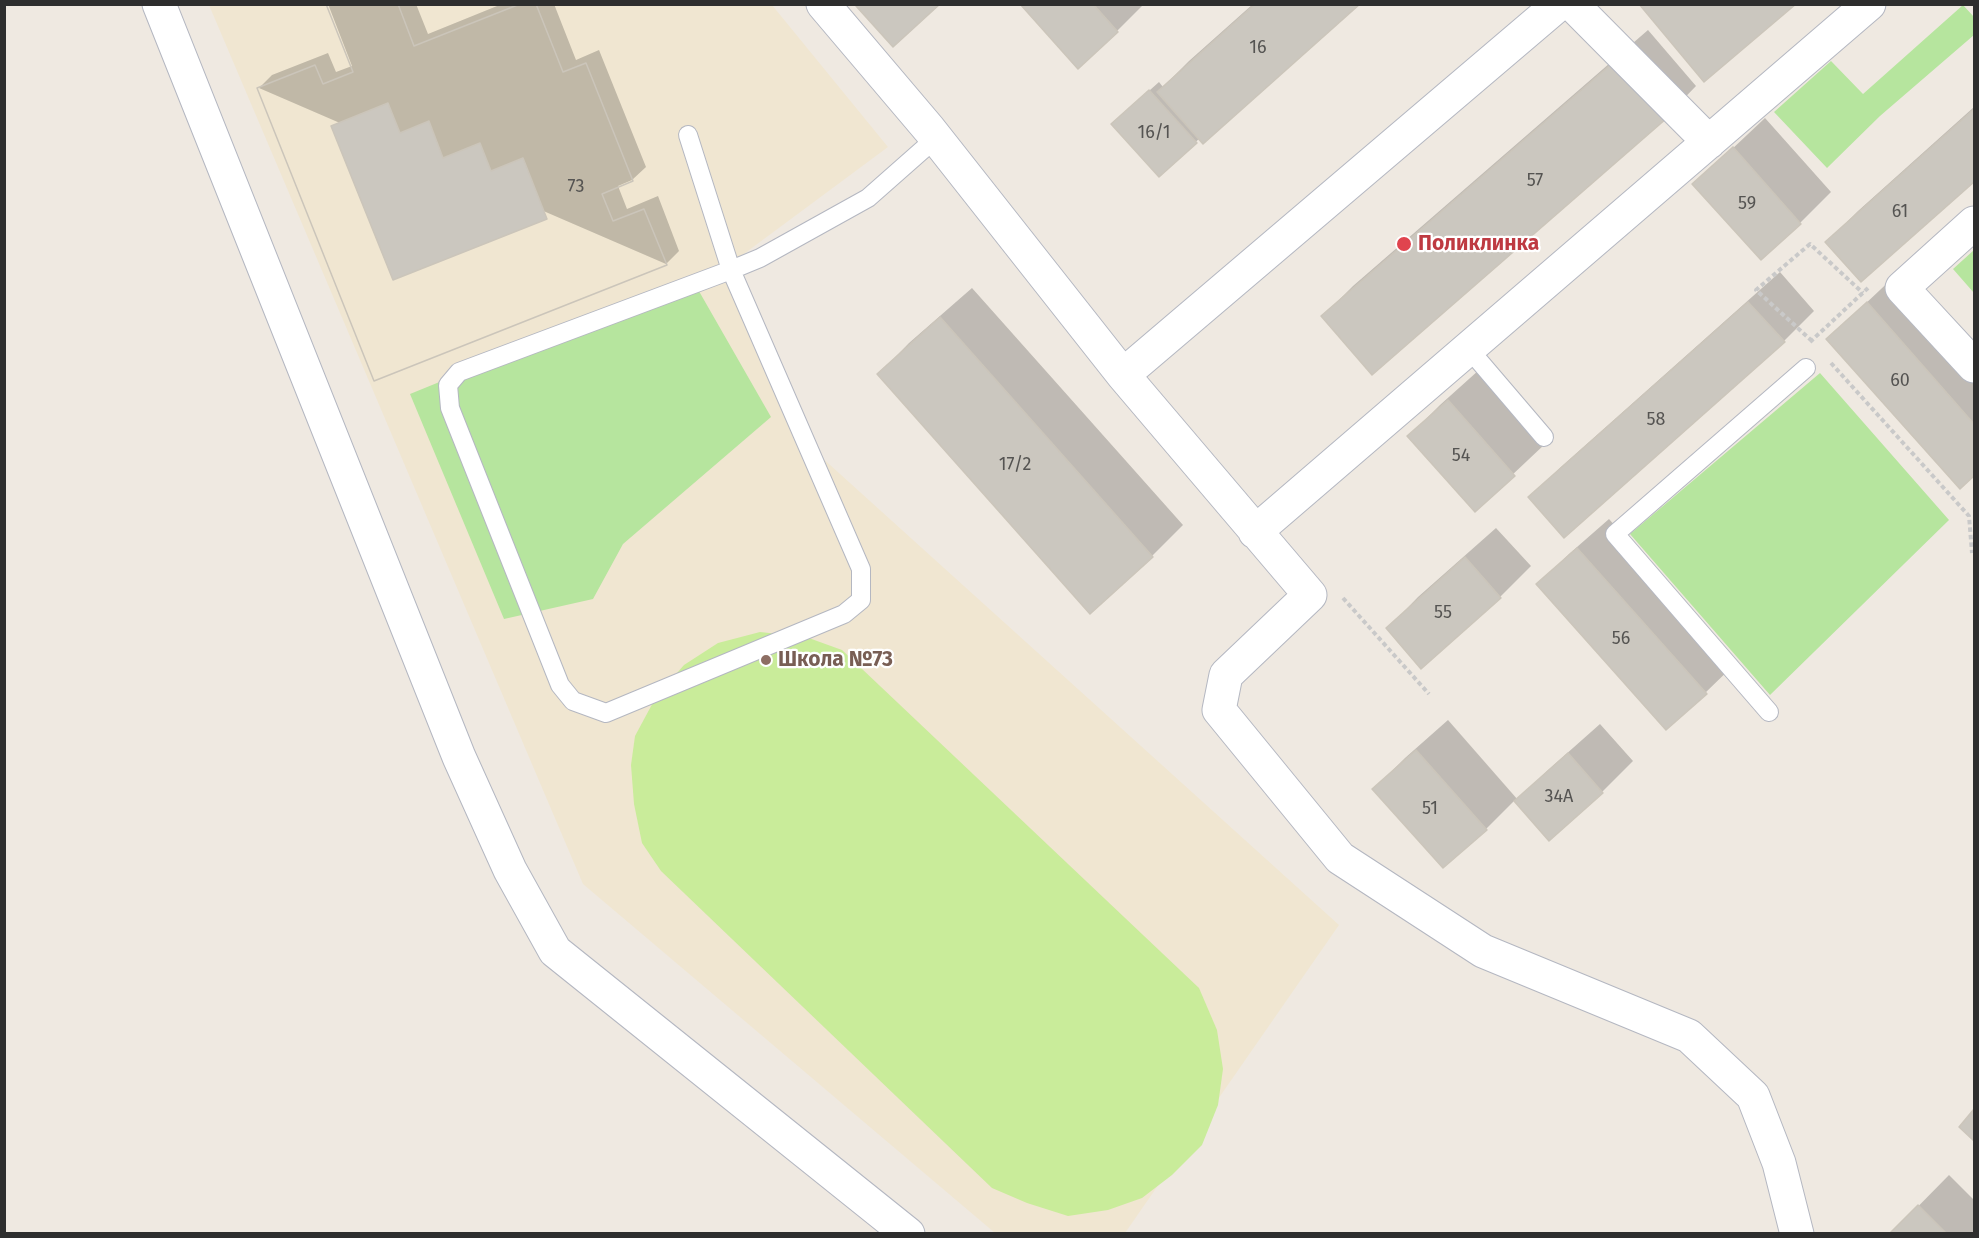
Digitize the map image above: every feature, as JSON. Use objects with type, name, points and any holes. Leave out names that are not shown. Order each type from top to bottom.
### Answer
[{"type":"street","points":[[159,4],[459,757],[510,870],[555,951],[908,1233]]},
{"type":"street","points":[[823,4],[936,138],[1123,375],[1310,594],[1226,675],[1219,710],[1340,858],[1483,951],[1689,1036],[1753,1096],[1779,1163],[1797,1233]]},
{"type":"street","points":[[1123,375],[1559,4]]},
{"type":"street","points":[[1572,4],[1709,142]]},
{"type":"street","points":[[1256,532],[1869,4]]},
{"type":"street","points":[[1974,223],[1902,288],[1974,366]]},
{"type":"lane","points":[[688,135],[731,270],[861,568],[861,600],[844,614],[606,713],[573,701],[560,685],[450,408],[448,385],[459,372],[731,270],[760,258],[868,198],[936,138]]},
{"type":"lane","points":[[1468,348],[1545,437]]},
{"type":"lane","points":[[1769,712],[1615,534],[1806,368]]},
{"type":"path","points":[[1802,348],[1811,340],[1863,293],[1810,244],[1756,290],[1811,340],[1819,349]]},
{"type":"path","points":[[1827,358],[1969,516],[1972,553]]},
{"type":"path","points":[[1337,592],[1429,694]]},
{"type":"shaded area","name":"Школа №73","points":[[209,5],[772,5],[888,147],[737,259],[798,436],[1339,925],[1125,1233],[995,1233],[583,884]]},
{"type":"green space","points":[[1963,5],[1974,17],[1974,35],[1880,116],[1827,168],[1774,112],[1831,61],[1863,94]]},
{"type":"green space","points":[[1974,250],[1974,293],[1953,269]]},
{"type":"green space","points":[[692,279],[771,417],[623,544],[593,599],[504,619],[410,394]]},
{"type":"green space","points":[[1820,373],[1949,520],[1770,695],[1630,534]]},
{"type":"green space","points":[[760,632],[806,637],[842,650],[1199,988],[1217,1030],[1223,1069],[1218,1105],[1202,1145],[1172,1175],[1142,1198],[1108,1210],[1068,1216],[1027,1203],[992,1188],[661,871],[642,843],[634,804],[631,765],[635,736],[656,697],[684,665],[718,643]]},
{"type":"building","points":[[326,4],[398,4],[414,46],[520,4],[536,4],[563,72],[586,63],[633,181],[602,194],[613,221],[644,209],[667,265],[374,381],[257,88],[315,65],[323,84],[353,72]],"holes":[[[388,103],[400,133],[429,121],[443,158],[480,143],[491,171],[523,158],[547,219],[393,280],[331,126]]]},
{"type":"building","points":[[326,4],[398,4],[414,46],[520,4],[536,4],[563,72],[586,63],[633,181],[602,194],[613,221],[644,209],[667,265],[374,381],[257,88],[315,65],[323,84],[353,72]]},
{"type":"building","points":[[858,4],[940,4],[893,47],[856,6]]},
{"type":"building","points":[[1020,4],[1093,4],[1118,32],[1078,69]]},
{"type":"building","points":[[1255,4],[1360,4],[1203,144],[1157,92]]},
{"type":"building","points":[[1639,4],[1796,4],[1704,82]]},
{"type":"building","points":[[1616,60],[1667,118],[1372,375],[1321,316]]},
{"type":"building","points":[[1149,90],[1197,143],[1159,177],[1111,124]]},
{"type":"building","points":[[1974,109],[1974,182],[1861,282],[1825,242]]},
{"type":"building","points":[[1733,147],[1801,224],[1761,260],[1692,184]]},
{"type":"building","points":[[1748,302],[1785,342],[1564,538],[1528,497]]},
{"type":"building","points":[[1867,302],[1974,424],[1974,476],[1960,489],[1826,339]]},
{"type":"building","points":[[940,317],[1153,557],[1090,614],[877,374]]},
{"type":"building","points":[[1448,400],[1515,476],[1475,512],[1407,436]]},
{"type":"building","points":[[1577,548],[1707,694],[1666,730],[1536,584]]},
{"type":"building","points":[[1465,557],[1501,598],[1421,669],[1386,628]]},
{"type":"building","points":[[1416,750],[1487,830],[1443,868],[1372,789]]},
{"type":"building","points":[[1568,753],[1603,793],[1549,841],[1514,801]]},
{"type":"building","points":[[1974,1109],[1974,1141],[1959,1127]]},
{"type":"building","points":[[1918,1205],[1947,1234],[1889,1234]]},
{"type":"place","name":"Поликлинка","points":[[1404,244]]},
{"type":"place","name":"Школа №73","points":[[766,660]]}]
